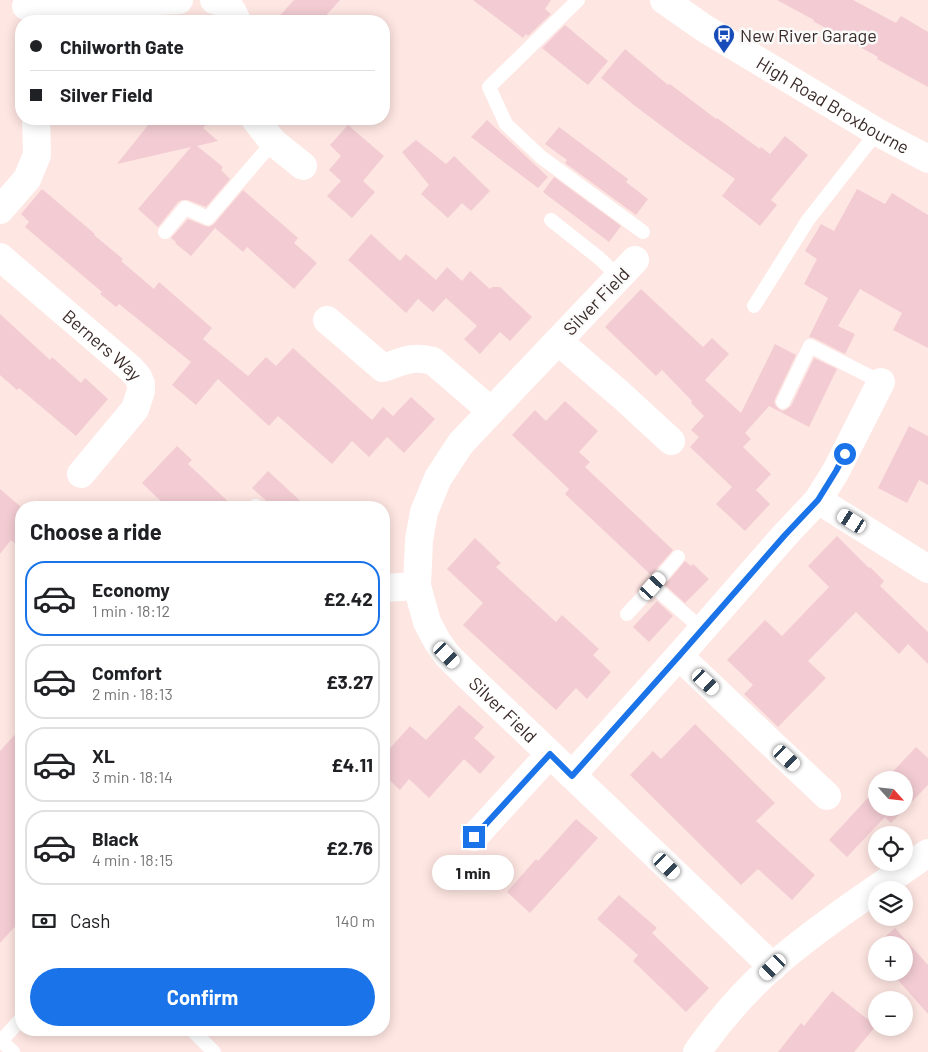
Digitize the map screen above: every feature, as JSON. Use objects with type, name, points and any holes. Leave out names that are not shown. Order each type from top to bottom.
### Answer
[{"type":"street","points":[[26,9],[179,0]]},
{"type":"street","name":"High Road Broxbourne","points":[[664,0],[704,28],[877,132],[928,159]]},
{"type":"street","points":[[0,210],[27,179],[37,155],[36,125]]},
{"type":"street","points":[[260,125],[273,142],[303,166]]},
{"type":"street","name":"Berners Way","points":[[0,257],[131,369],[141,384],[135,409],[81,474]]},
{"type":"street","name":"Silver Field","points":[[627,268],[461,443],[438,478],[424,512],[419,540],[417,586],[427,622],[447,655],[773,967]]},
{"type":"street","points":[[326,320],[383,368],[411,359],[422,358],[433,361],[491,411]]},
{"type":"street","name":"Silver Field","points":[[558,341],[671,441]]},
{"type":"street","points":[[572,776],[818,500],[836,471],[881,382]]},
{"type":"street","points":[[818,500],[928,569]]},
{"type":"street","points":[[390,588],[417,586]]},
{"type":"street","points":[[679,656],[827,796]]},
{"type":"street","name":"Silver Field","points":[[474,837],[550,754]]},
{"type":"street","points":[[697,1052],[743,995],[773,967],[806,939],[855,903],[927,855]]},
{"type":"lane","points":[[578,0],[489,86],[506,124],[541,157],[643,232]]},
{"type":"lane","points":[[754,306],[808,220],[877,132]]},
{"type":"lane","points":[[165,232],[186,208],[208,218],[273,142]]},
{"type":"lane","points":[[551,220],[599,258],[627,268]]},
{"type":"lane","points":[[783,402],[810,346],[881,382]]},
{"type":"lane","points":[[627,614],[678,557]]},
{"type":"lane","points":[[653,586],[702,629]]},
{"type":"lane","points":[[14,1052],[1,1040],[15,1025]]},
{"type":"lane","points":[[198,1036],[214,1052]]},
{"type":"building","points":[[294,0],[340,0],[326,15],[280,15]]},
{"type":"building","points":[[473,0],[551,0],[545,9],[551,14],[528,36],[526,34],[523,38]]},
{"type":"building","points":[[777,0],[853,0],[896,23],[901,16],[928,32],[928,87],[877,59],[878,57]]},
{"type":"building","points":[[565,25],[608,61],[588,85],[542,48]]},
{"type":"building","points":[[625,49],[668,85],[670,84],[760,149],[761,147],[770,154],[785,136],[808,155],[771,200],[777,205],[760,226],[722,196],[735,179],[635,106],[601,78]]},
{"type":"building","points":[[487,120],[548,177],[538,188],[471,137]]},
{"type":"building","points":[[148,125],[206,125],[203,128],[218,141],[197,146],[223,167],[221,170],[230,179],[206,207],[188,200],[182,200],[178,202],[158,227],[138,209],[191,147],[117,164]]},
{"type":"building","points":[[348,125],[384,156],[363,181],[375,192],[352,218],[327,196],[341,181],[329,170],[341,156],[330,145]]},
{"type":"building","points":[[559,127],[628,179],[626,182],[648,199],[636,215],[565,163],[567,160],[545,144]]},
{"type":"building","points":[[416,140],[446,164],[454,156],[490,191],[471,211],[462,203],[448,218],[421,194],[429,185],[402,152]]},
{"type":"building","points":[[554,177],[621,226],[609,242],[543,192]]},
{"type":"building","points":[[42,189],[123,259],[121,261],[154,289],[159,282],[212,328],[203,339],[248,376],[266,357],[276,366],[293,348],[372,420],[383,407],[393,416],[411,397],[435,419],[404,453],[387,437],[369,457],[352,441],[332,464],[278,416],[269,426],[218,379],[196,405],[172,385],[191,362],[119,304],[116,307],[100,294],[102,292],[25,227],[29,222],[21,214]]},
{"type":"building","points":[[857,189],[885,204],[892,193],[928,215],[928,348],[893,330],[902,313],[860,289],[838,326],[855,334],[845,354],[809,337],[828,298],[804,284],[817,259],[805,251],[821,224],[834,231]]},
{"type":"building","points":[[243,190],[298,238],[294,243],[317,263],[294,289],[247,247],[243,252],[215,228],[191,256],[171,238],[188,219],[209,227],[214,224]]},
{"type":"building","points":[[371,234],[400,261],[406,254],[436,280],[447,267],[462,281],[470,271],[490,289],[492,287],[500,287],[532,317],[510,341],[500,332],[480,354],[464,339],[477,326],[446,298],[433,312],[418,299],[406,313],[348,260]]},
{"type":"building","points":[[641,289],[703,347],[712,338],[729,354],[705,380],[741,413],[775,344],[796,355],[774,402],[780,410],[783,411],[791,406],[814,358],[837,369],[809,427],[769,406],[745,433],[751,439],[743,447],[771,474],[756,490],[770,504],[745,531],[716,504],[732,487],[690,447],[699,437],[691,430],[704,416],[662,370],[656,376],[605,327]]},
{"type":"building","points":[[0,314],[50,360],[52,357],[81,383],[85,378],[108,399],[76,436],[19,388],[17,390],[0,375]]},
{"type":"building","points":[[565,401],[598,431],[579,452],[590,462],[585,467],[673,550],[651,575],[565,494],[569,489],[512,435],[535,410],[546,421]]},
{"type":"building","points":[[909,426],[928,436],[928,485],[919,480],[907,503],[878,488]]},
{"type":"building","points":[[177,446],[192,460],[188,464],[228,501],[161,501],[142,483]]},
{"type":"building","points":[[268,471],[300,501],[266,501],[252,488]]},
{"type":"building","points":[[0,489],[15,502],[15,544],[11,540],[0,554]]},
{"type":"building","points":[[837,536],[884,581],[880,586],[928,632],[928,664],[908,644],[899,654],[856,612],[808,661],[826,678],[778,727],[744,694],[753,685],[727,660],[765,620],[782,636],[829,587],[808,566]]},
{"type":"building","points":[[475,538],[501,563],[496,567],[556,622],[562,615],[599,649],[593,655],[611,672],[587,699],[576,688],[556,710],[463,625],[483,603],[447,569]]},
{"type":"building","points":[[685,561],[691,566],[693,564],[709,579],[685,603],[665,585]]},
{"type":"building","points":[[657,601],[673,616],[649,642],[633,627]]},
{"type":"building","points":[[459,705],[484,727],[474,738],[495,757],[480,774],[464,759],[429,798],[409,779],[400,790],[390,781],[390,748],[410,726],[426,740]]},
{"type":"building","points":[[695,724],[775,803],[756,821],[815,875],[792,900],[758,869],[741,885],[630,775],[653,751],[661,759]]},
{"type":"building","points":[[15,735],[15,927],[0,943],[0,751]]},
{"type":"building","points":[[916,747],[928,758],[928,785],[913,800],[913,771],[893,771]]},
{"type":"building","points":[[868,798],[868,816],[898,816],[891,823],[885,817],[876,826],[868,826],[868,835],[847,857],[829,840]]},
{"type":"building","points":[[576,819],[598,838],[530,913],[507,892],[536,859],[538,861]]},
{"type":"building","points":[[619,895],[657,928],[652,933],[709,988],[686,1012],[633,961],[638,955],[597,919]]},
{"type":"building","points":[[895,928],[902,936],[886,936]]},
{"type":"building","points":[[913,948],[928,965],[928,1014],[913,997],[913,991],[908,991],[899,981],[913,981]]},
{"type":"building","points":[[832,991],[868,1020],[868,1035],[854,1052],[778,1052],[801,1023],[804,1026]]},
{"type":"place","name":"New River Garage","points":[[724,54]]},
{"type":"route","points":[[474,837],[550,754],[572,776],[818,500],[845,454]]}]
